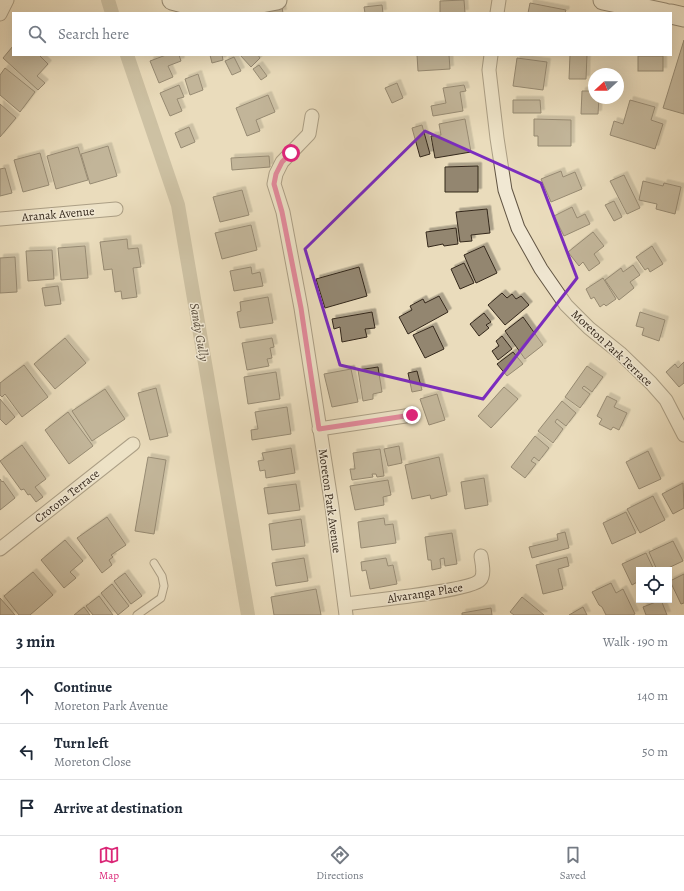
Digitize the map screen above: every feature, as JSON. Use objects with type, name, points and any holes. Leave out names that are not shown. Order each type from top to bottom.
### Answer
[{"type":"main road","points":[[172,0],[206,9],[230,9],[278,0]]},
{"type":"main road","points":[[603,0],[660,12]]},
{"type":"main road","points":[[672,14],[684,17]]},
{"type":"street","points":[[0,14],[7,0]]},
{"type":"street","points":[[497,12],[499,0]]},
{"type":"street","name":"Moreton Park Terrace","points":[[491,56],[489,70],[505,190],[518,228],[541,269],[566,305],[589,328],[620,353],[651,383],[666,400],[684,435]]},
{"type":"street","name":"Moreton Park Avenue","points":[[312,116],[308,134],[282,162],[276,174],[274,184],[282,212],[301,308],[332,507],[346,610]]},
{"type":"street","name":"Aranak Avenue","points":[[0,218],[116,209]]},
{"type":"street","points":[[319,429],[412,415]]},
{"type":"street","name":"Crotona Terrace","points":[[0,549],[133,444]]},
{"type":"street","name":"Alvaranga Place","points":[[346,610],[473,585],[480,581],[482,577],[481,556]]},
{"type":"lane","points":[[137,615],[161,598],[164,586],[162,576],[154,563]]},
{"type":"highlighted area","points":[[425,131],[541,183],[577,278],[483,399],[340,365],[305,249]]},
{"type":"building","points":[[464,0],[465,12],[440,12],[440,1]]},
{"type":"building","points":[[530,3],[566,10],[565,12],[528,12]]},
{"type":"building","points":[[382,5],[383,12],[365,12],[364,7]]},
{"type":"building","points":[[282,7],[283,12],[263,12]]},
{"type":"building","points":[[684,40],[684,114],[663,108]]},
{"type":"building","points":[[12,47],[12,56],[40,56],[48,64],[37,76],[45,83],[38,90],[3,58]]},
{"type":"building","points":[[163,56],[179,56],[181,61],[168,66],[173,77],[159,83],[150,61]]},
{"type":"building","points":[[210,56],[222,56],[223,60],[212,63]]},
{"type":"building","points":[[241,56],[259,56],[260,58],[251,67]]},
{"type":"building","points":[[417,56],[449,56],[450,69],[418,71]]},
{"type":"building","points":[[570,56],[587,56],[586,79],[569,79]]},
{"type":"building","points":[[638,56],[663,56],[663,71],[638,71]]},
{"type":"building","points":[[234,57],[241,71],[232,75],[225,61]]},
{"type":"building","points":[[517,58],[547,62],[543,90],[513,86]]},
{"type":"building","points":[[259,65],[267,76],[261,80],[253,69]]},
{"type":"building","points":[[5,68],[35,92],[20,112],[0,95],[0,75]]},
{"type":"building","points":[[198,74],[203,90],[190,95],[185,79]]},
{"type":"building","points":[[397,83],[403,98],[392,103],[385,88]]},
{"type":"building","points":[[179,85],[184,97],[177,99],[182,111],[170,116],[160,93]]},
{"type":"building","points":[[464,85],[466,91],[460,92],[463,111],[433,116],[431,106],[446,103],[443,88]]},
{"type":"building","points":[[582,91],[588,91],[588,104],[599,104],[598,114],[581,114]]},
{"type":"building","points":[[268,95],[275,112],[256,120],[260,131],[247,136],[236,108]]},
{"type":"building","points":[[513,100],[540,100],[541,113],[513,113]]},
{"type":"building","points":[[630,100],[655,107],[651,120],[663,124],[655,149],[610,135],[614,121],[623,124]]},
{"type":"building","points":[[0,104],[16,118],[0,137]]},
{"type":"building","points":[[465,119],[471,152],[435,158],[431,136],[441,135],[439,124]]},
{"type":"building","points":[[534,119],[571,120],[571,146],[538,146],[538,136],[534,136]]},
{"type":"building","points":[[422,125],[430,154],[420,157],[412,128]]},
{"type":"building","points":[[189,127],[195,142],[181,148],[175,133]]},
{"type":"building","points":[[108,146],[117,176],[90,184],[81,154]]},
{"type":"building","points":[[78,147],[88,180],[56,189],[47,156]]},
{"type":"building","points":[[40,153],[49,185],[23,192],[14,160]]},
{"type":"building","points":[[269,156],[270,167],[232,170],[231,158]]},
{"type":"building","points":[[478,166],[478,192],[445,192],[445,167]]},
{"type":"building","points":[[5,168],[12,193],[0,196],[0,169]]},
{"type":"building","points":[[561,171],[563,177],[575,172],[582,189],[551,202],[541,179]]},
{"type":"building","points":[[624,175],[640,208],[627,214],[610,181]]},
{"type":"building","points":[[643,181],[663,186],[664,183],[681,187],[675,214],[656,209],[657,204],[639,200]]},
{"type":"building","points":[[242,190],[249,215],[220,222],[213,197]]},
{"type":"building","points":[[614,201],[622,217],[614,221],[605,205]]},
{"type":"building","points":[[572,207],[577,218],[585,214],[590,224],[564,236],[554,216]]},
{"type":"building","points":[[487,209],[490,233],[471,235],[472,241],[460,242],[456,212]]},
{"type":"building","points":[[251,225],[257,250],[222,259],[215,233]]},
{"type":"building","points":[[456,228],[458,244],[444,246],[443,244],[428,247],[426,232]]},
{"type":"building","points":[[593,232],[604,246],[594,254],[600,263],[589,271],[583,262],[579,266],[568,252]]},
{"type":"building","points":[[127,239],[128,249],[138,248],[141,267],[133,268],[137,297],[122,299],[121,291],[115,292],[112,269],[104,270],[100,242]]},
{"type":"building","points":[[85,246],[88,278],[61,280],[58,248]]},
{"type":"building","points":[[484,246],[497,273],[476,283],[464,255]]},
{"type":"building","points":[[652,246],[663,264],[650,272],[648,268],[645,270],[636,257]]},
{"type":"building","points":[[52,250],[54,279],[28,281],[26,251]]},
{"type":"building","points":[[15,257],[17,292],[0,293],[0,258]]},
{"type":"building","points":[[464,263],[474,283],[460,289],[451,269]]},
{"type":"building","points":[[633,265],[640,275],[630,282],[634,288],[619,300],[605,280],[621,268],[623,272]]},
{"type":"building","points":[[251,267],[252,274],[260,272],[263,286],[234,291],[230,271]]},
{"type":"building","points":[[359,267],[367,296],[325,308],[316,279]]},
{"type":"building","points":[[603,278],[616,299],[606,306],[604,304],[600,307],[594,297],[591,299],[586,289]]},
{"type":"building","points":[[58,286],[61,304],[45,306],[42,288]]},
{"type":"building","points":[[502,293],[507,298],[512,294],[516,299],[521,296],[529,305],[505,325],[488,305]]},
{"type":"building","points":[[439,296],[448,312],[408,334],[399,317],[412,310],[410,306],[423,299],[425,303]]},
{"type":"building","points":[[268,297],[273,323],[240,328],[237,312],[241,311],[240,302]]},
{"type":"building","points":[[372,312],[375,328],[365,329],[367,337],[342,342],[340,327],[334,329],[332,319]]},
{"type":"building","points":[[640,312],[665,320],[659,341],[642,335],[644,328],[636,326]]},
{"type":"building","points":[[484,313],[491,322],[486,325],[489,328],[479,336],[470,324]]},
{"type":"building","points":[[523,317],[543,345],[525,359],[505,331]]},
{"type":"building","points":[[433,326],[444,349],[425,358],[413,335]]},
{"type":"building","points":[[502,336],[512,349],[498,360],[492,351],[499,346],[496,341]]},
{"type":"building","points":[[65,338],[86,363],[55,389],[34,364]]},
{"type":"building","points":[[272,338],[274,347],[270,348],[272,358],[267,359],[269,366],[247,370],[242,343]]},
{"type":"building","points":[[513,352],[523,364],[507,376],[497,364]]},
{"type":"building","points":[[684,362],[684,383],[679,387],[666,372],[675,364],[678,368]]},
{"type":"building","points":[[24,365],[48,397],[22,417],[5,394],[2,397],[0,395],[0,383]]},
{"type":"building","points":[[587,366],[603,377],[592,392],[584,386],[582,388],[590,394],[580,408],[565,397]]},
{"type":"building","points":[[378,367],[382,392],[373,394],[373,399],[363,401],[358,370]]},
{"type":"building","points":[[351,369],[358,402],[332,407],[324,374]]},
{"type":"building","points":[[417,371],[422,390],[412,392],[408,373]]},
{"type":"building","points":[[276,372],[280,399],[248,404],[244,377]]},
{"type":"building","points":[[504,387],[518,399],[491,428],[478,416]]},
{"type":"building","points":[[156,388],[168,436],[150,440],[138,393]]},
{"type":"building","points":[[105,389],[125,419],[92,441],[72,411]]},
{"type":"building","points":[[437,394],[445,420],[429,425],[420,399]]},
{"type":"building","points":[[607,396],[617,401],[614,407],[627,413],[619,430],[613,427],[611,430],[599,424],[602,419],[597,416]]},
{"type":"building","points":[[0,399],[15,417],[6,425],[0,419]]},
{"type":"building","points":[[562,401],[576,413],[566,426],[557,419],[555,422],[563,429],[553,443],[538,431]]},
{"type":"building","points":[[287,407],[291,434],[252,440],[251,430],[258,429],[255,412]]},
{"type":"building","points":[[68,412],[93,446],[69,464],[45,430]]},
{"type":"building","points":[[535,436],[549,448],[539,461],[534,457],[531,461],[536,464],[525,478],[511,467]]},
{"type":"building","points":[[22,445],[46,479],[35,487],[43,497],[36,502],[24,489],[21,490],[0,461]]},
{"type":"building","points":[[399,446],[402,463],[388,466],[384,449]]},
{"type":"building","points":[[291,448],[295,473],[266,478],[265,470],[260,471],[258,461],[264,460],[262,453]]},
{"type":"building","points":[[380,449],[384,476],[377,477],[376,474],[372,474],[373,477],[352,480],[350,469],[355,469],[353,453]]},
{"type":"building","points":[[648,451],[661,479],[639,489],[626,462]]},
{"type":"building","points":[[148,457],[166,460],[154,534],[135,531]]},
{"type":"building","points":[[439,457],[447,495],[431,499],[430,495],[412,499],[405,465]]},
{"type":"building","points":[[484,478],[488,505],[465,509],[461,482]]},
{"type":"building","points":[[0,479],[15,498],[0,510]]},
{"type":"building","points":[[388,480],[391,495],[383,497],[384,505],[355,510],[350,486]]},
{"type":"building","points":[[683,483],[684,508],[673,514],[662,494]]},
{"type":"building","points":[[296,484],[300,510],[268,514],[264,488]]},
{"type":"building","points":[[653,496],[665,520],[640,533],[627,509]]},
{"type":"building","points":[[626,512],[636,533],[612,544],[603,523]]},
{"type":"building","points":[[107,517],[126,545],[111,555],[113,557],[109,560],[112,565],[102,573],[77,538]]},
{"type":"building","points":[[384,518],[385,525],[393,524],[396,543],[361,548],[358,522]]},
{"type":"building","points":[[301,519],[305,546],[272,550],[269,524]]},
{"type":"building","points":[[565,532],[569,548],[532,558],[529,547],[558,540],[557,534]]},
{"type":"building","points":[[452,533],[457,564],[445,566],[444,558],[440,559],[441,568],[432,570],[431,560],[428,560],[425,537]]},
{"type":"building","points":[[65,540],[83,561],[70,572],[76,578],[64,588],[41,560]]},
{"type":"building","points":[[673,541],[683,561],[670,567],[656,567],[649,552]]},
{"type":"building","points":[[646,553],[653,567],[636,567],[636,583],[632,585],[622,564]]},
{"type":"building","points":[[567,557],[569,566],[558,569],[563,589],[543,594],[536,565]]},
{"type":"building","points":[[304,558],[308,581],[276,586],[272,563]]},
{"type":"building","points":[[386,558],[388,566],[393,565],[397,584],[370,589],[366,570],[362,571],[361,562]]},
{"type":"building","points":[[33,572],[53,595],[30,615],[19,615],[4,596]]},
{"type":"building","points":[[125,573],[142,596],[131,604],[114,581]]},
{"type":"building","points":[[684,574],[684,603],[681,604],[672,585],[672,580]]},
{"type":"building","points":[[611,583],[616,593],[623,589],[635,614],[606,615],[592,592]]},
{"type":"building","points":[[112,584],[129,606],[118,615],[101,593]]},
{"type":"building","points":[[316,589],[321,615],[274,615],[271,597]]},
{"type":"building","points":[[99,596],[113,615],[93,615],[86,606]]},
{"type":"building","points":[[522,597],[544,615],[514,615],[510,612]]},
{"type":"building","points":[[0,598],[15,615],[0,615]]},
{"type":"building","points":[[653,603],[662,603],[667,615],[646,615],[643,607]]},
{"type":"building","points":[[84,607],[90,615],[74,615]]},
{"type":"building","points":[[583,607],[587,615],[569,615]]},
{"type":"building","points":[[491,608],[492,615],[462,615],[462,613]]},
{"type":"waterway","name":"Sandy Gully","points":[[108,0],[112,12]]},
{"type":"waterway","name":"Sandy Gully","points":[[127,56],[178,205],[248,615]]},
{"type":"route","points":[[291,153],[282,162],[276,174],[274,184],[282,212],[301,308],[319,429],[412,415]]}]
